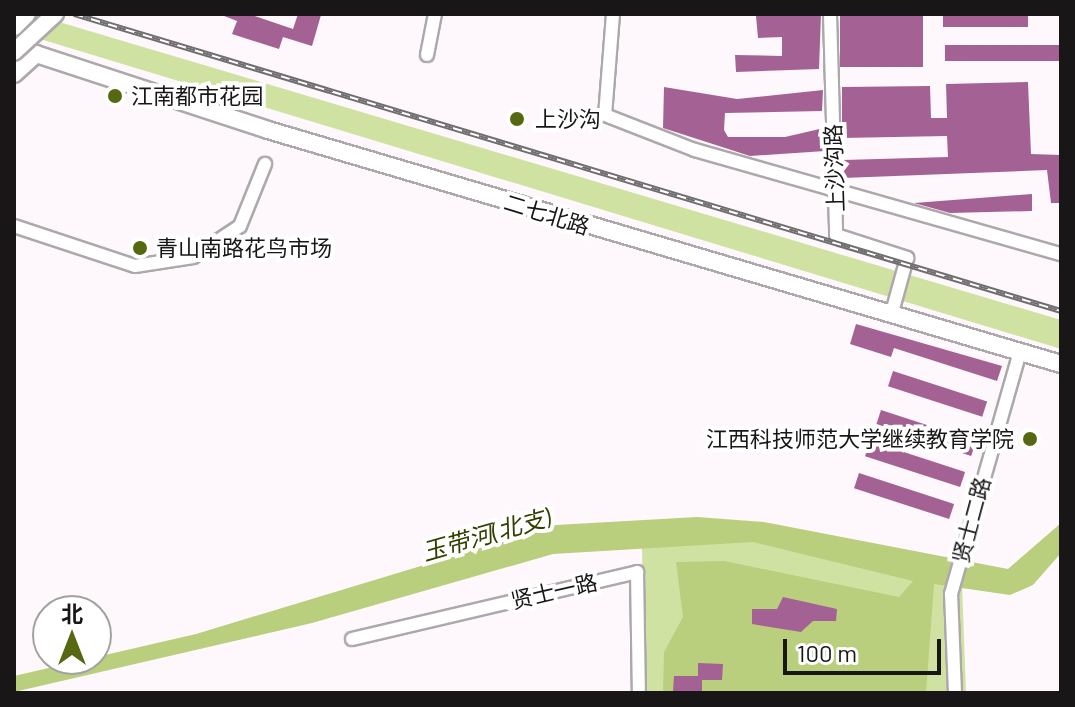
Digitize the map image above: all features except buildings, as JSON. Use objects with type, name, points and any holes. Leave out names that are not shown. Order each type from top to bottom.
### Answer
[{"type":"main road","points":[[14,27],[27,14]]},
{"type":"main road","points":[[14,49],[55,14]]},
{"type":"main road","name":"二七北路","points":[[14,49],[891,316],[1061,364]]},
{"type":"main road","points":[[14,74],[36,54]]},
{"type":"street","points":[[427,55],[435,14]]},
{"type":"street","points":[[613,14],[605,115],[835,191],[1061,254]]},
{"type":"street","name":"上沙沟路","points":[[830,14],[836,235],[907,258],[891,316]]},
{"type":"street","points":[[14,226],[135,266],[193,257],[240,226],[265,164]]},
{"type":"street","name":"贤士二路","points":[[955,693],[951,594],[1020,351]]},
{"type":"street","name":"贤士一路","points":[[352,639],[637,572],[639,693]]},
{"type":"shaded area","points":[[59,22],[1061,320],[1061,349],[40,39]]},
{"type":"shaded area","points":[[697,517],[764,522],[1008,569],[1061,523],[1061,553],[1033,585],[1010,595],[934,584],[926,693],[663,693],[664,652],[683,617],[676,562],[724,561],[899,597],[913,581],[753,542],[553,554],[312,623],[112,669],[112,653],[196,634],[556,525]]},
{"type":"shaded area","points":[[754,540],[962,584],[966,693],[644,693],[642,544]]},
{"type":"shaded area","points":[[32,672],[32,675],[87,675],[14,692],[14,676]]},
{"type":"railway","points":[[74,14],[1061,311]]},
{"type":"place","name":"江南都市花园","points":[[115,96]]},
{"type":"place","name":"上沙沟","points":[[517,119]]},
{"type":"place","name":"青山南路花鸟市场","points":[[140,248]]},
{"type":"place","name":"江西科技师范大学继续教育学院","points":[[1030,439]]},
{"type":"water label","name":"玉带河(北支)","points":[[486,534]]}]
